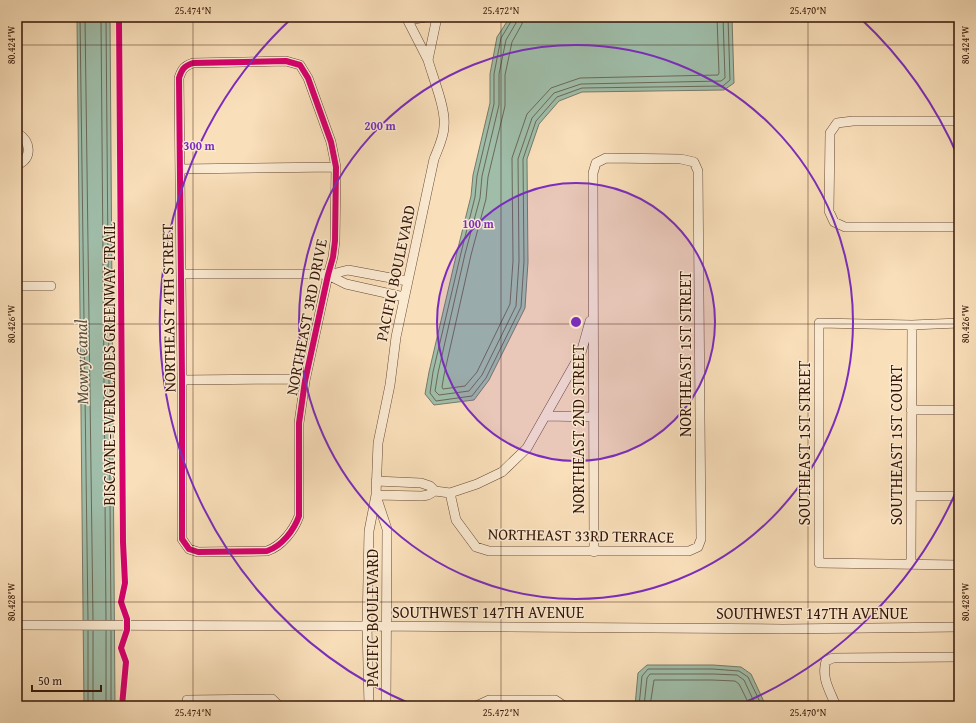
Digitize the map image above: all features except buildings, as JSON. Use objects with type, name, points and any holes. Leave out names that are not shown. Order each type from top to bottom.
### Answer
[{"type":"street","points":[[407,19],[426,17]]},
{"type":"street","points":[[428,60],[438,17]]},
{"type":"street","name":"PACIFIC BOULEVARD","points":[[369,706],[369,531],[376,495],[378,443],[390,385],[396,337],[407,281],[434,159],[442,137],[444,126],[443,113],[428,60],[407,19]]},
{"type":"street","name":"NORTHEAST 4TH STREET","points":[[276,548],[267,551],[198,552],[189,550],[182,539],[179,78],[182,69],[193,63],[286,61],[300,66]]},
{"type":"street","name":"NORTHEAST 3RD DRIVE","points":[[276,548],[296,524],[299,516],[299,423],[305,381],[333,257],[335,241],[336,167],[331,142],[308,78],[300,66]]},
{"type":"street","points":[[959,121],[853,121],[837,123],[830,133],[829,210],[834,222],[845,227],[959,227]]},
{"type":"street","points":[[17,133],[25,140],[28,150],[24,161],[17,165]]},
{"type":"street","name":"NORTHEAST 1ST STREET","points":[[596,163],[606,158],[681,159],[694,162],[698,171],[701,539],[698,547]]},
{"type":"street","name":"NORTHEAST 2ND STREET","points":[[594,552],[593,173],[596,163]]},
{"type":"street","points":[[180,169],[336,167]]},
{"type":"street","points":[[181,274],[328,275],[348,270],[407,281]]},
{"type":"street","points":[[328,275],[346,284],[404,297]]},
{"type":"street","points":[[17,286],[51,286]]},
{"type":"street","points":[[376,495],[422,496],[428,495],[435,491],[450,493],[477,484],[502,472],[527,448],[546,416],[581,353],[593,310]]},
{"type":"street","name":"SOUTHEAST 1ST STREET","points":[[911,565],[819,563],[819,323],[912,325]]},
{"type":"street","points":[[912,325],[959,323]]},
{"type":"street","name":"SOUTHEAST 1ST COURT","points":[[911,565],[912,325]]},
{"type":"street","points":[[182,380],[295,379],[305,381]]},
{"type":"street","points":[[911,410],[959,410]]},
{"type":"street","points":[[546,416],[593,417]]},
{"type":"street","points":[[376,481],[421,483],[430,486],[435,491]]},
{"type":"street","name":"NORTHEAST 33RD TERRACE","points":[[450,493],[456,520],[476,547],[489,551],[689,551],[698,547]]},
{"type":"street","name":"PACIFIC BOULEVARD","points":[[376,495],[387,529],[386,706]]},
{"type":"street","points":[[911,496],[959,496]]},
{"type":"street","name":"PACIFIC BOULEVARD","points":[[369,531],[379,528],[387,529]]},
{"type":"street","points":[[911,565],[959,565]]},
{"type":"street","name":"SOUTHWEST 147TH AVENUE","points":[[17,625],[776,629],[959,627]]},
{"type":"street","points":[[836,706],[824,679],[824,668],[826,661],[833,658],[959,657]]},
{"type":"street","points":[[187,703],[272,699],[279,706]]},
{"type":"street","points":[[477,705],[489,700],[555,700],[564,706]]},
{"type":"water","name":"Mowry Canal","points":[[77,17],[110,17],[115,706],[84,706]]},
{"type":"water","points":[[510,17],[731,17],[734,83],[724,90],[582,92],[559,101],[539,124],[527,159],[528,262],[525,308],[489,380],[474,400],[434,405],[425,394],[429,372],[471,196],[473,175],[490,103],[490,74],[497,37]]},
{"type":"water","points":[[647,665],[713,665],[741,667],[751,674],[766,706],[635,706],[638,673]]},
{"type":"cycle path","name":"BISCAYNE-EVERGLADES GREENWAY TRAIL","points":[[119,17],[123,542],[125,583],[121,602],[127,619],[127,630],[121,648],[126,662],[122,706]]},
{"type":"cycle path","points":[[286,61],[300,65],[308,78],[331,142],[336,167],[335,241],[333,257],[305,381],[299,423],[299,516],[287,537],[278,545],[267,551],[198,552],[189,549],[182,539],[179,78],[184,68],[193,63],[286,61]]}]
